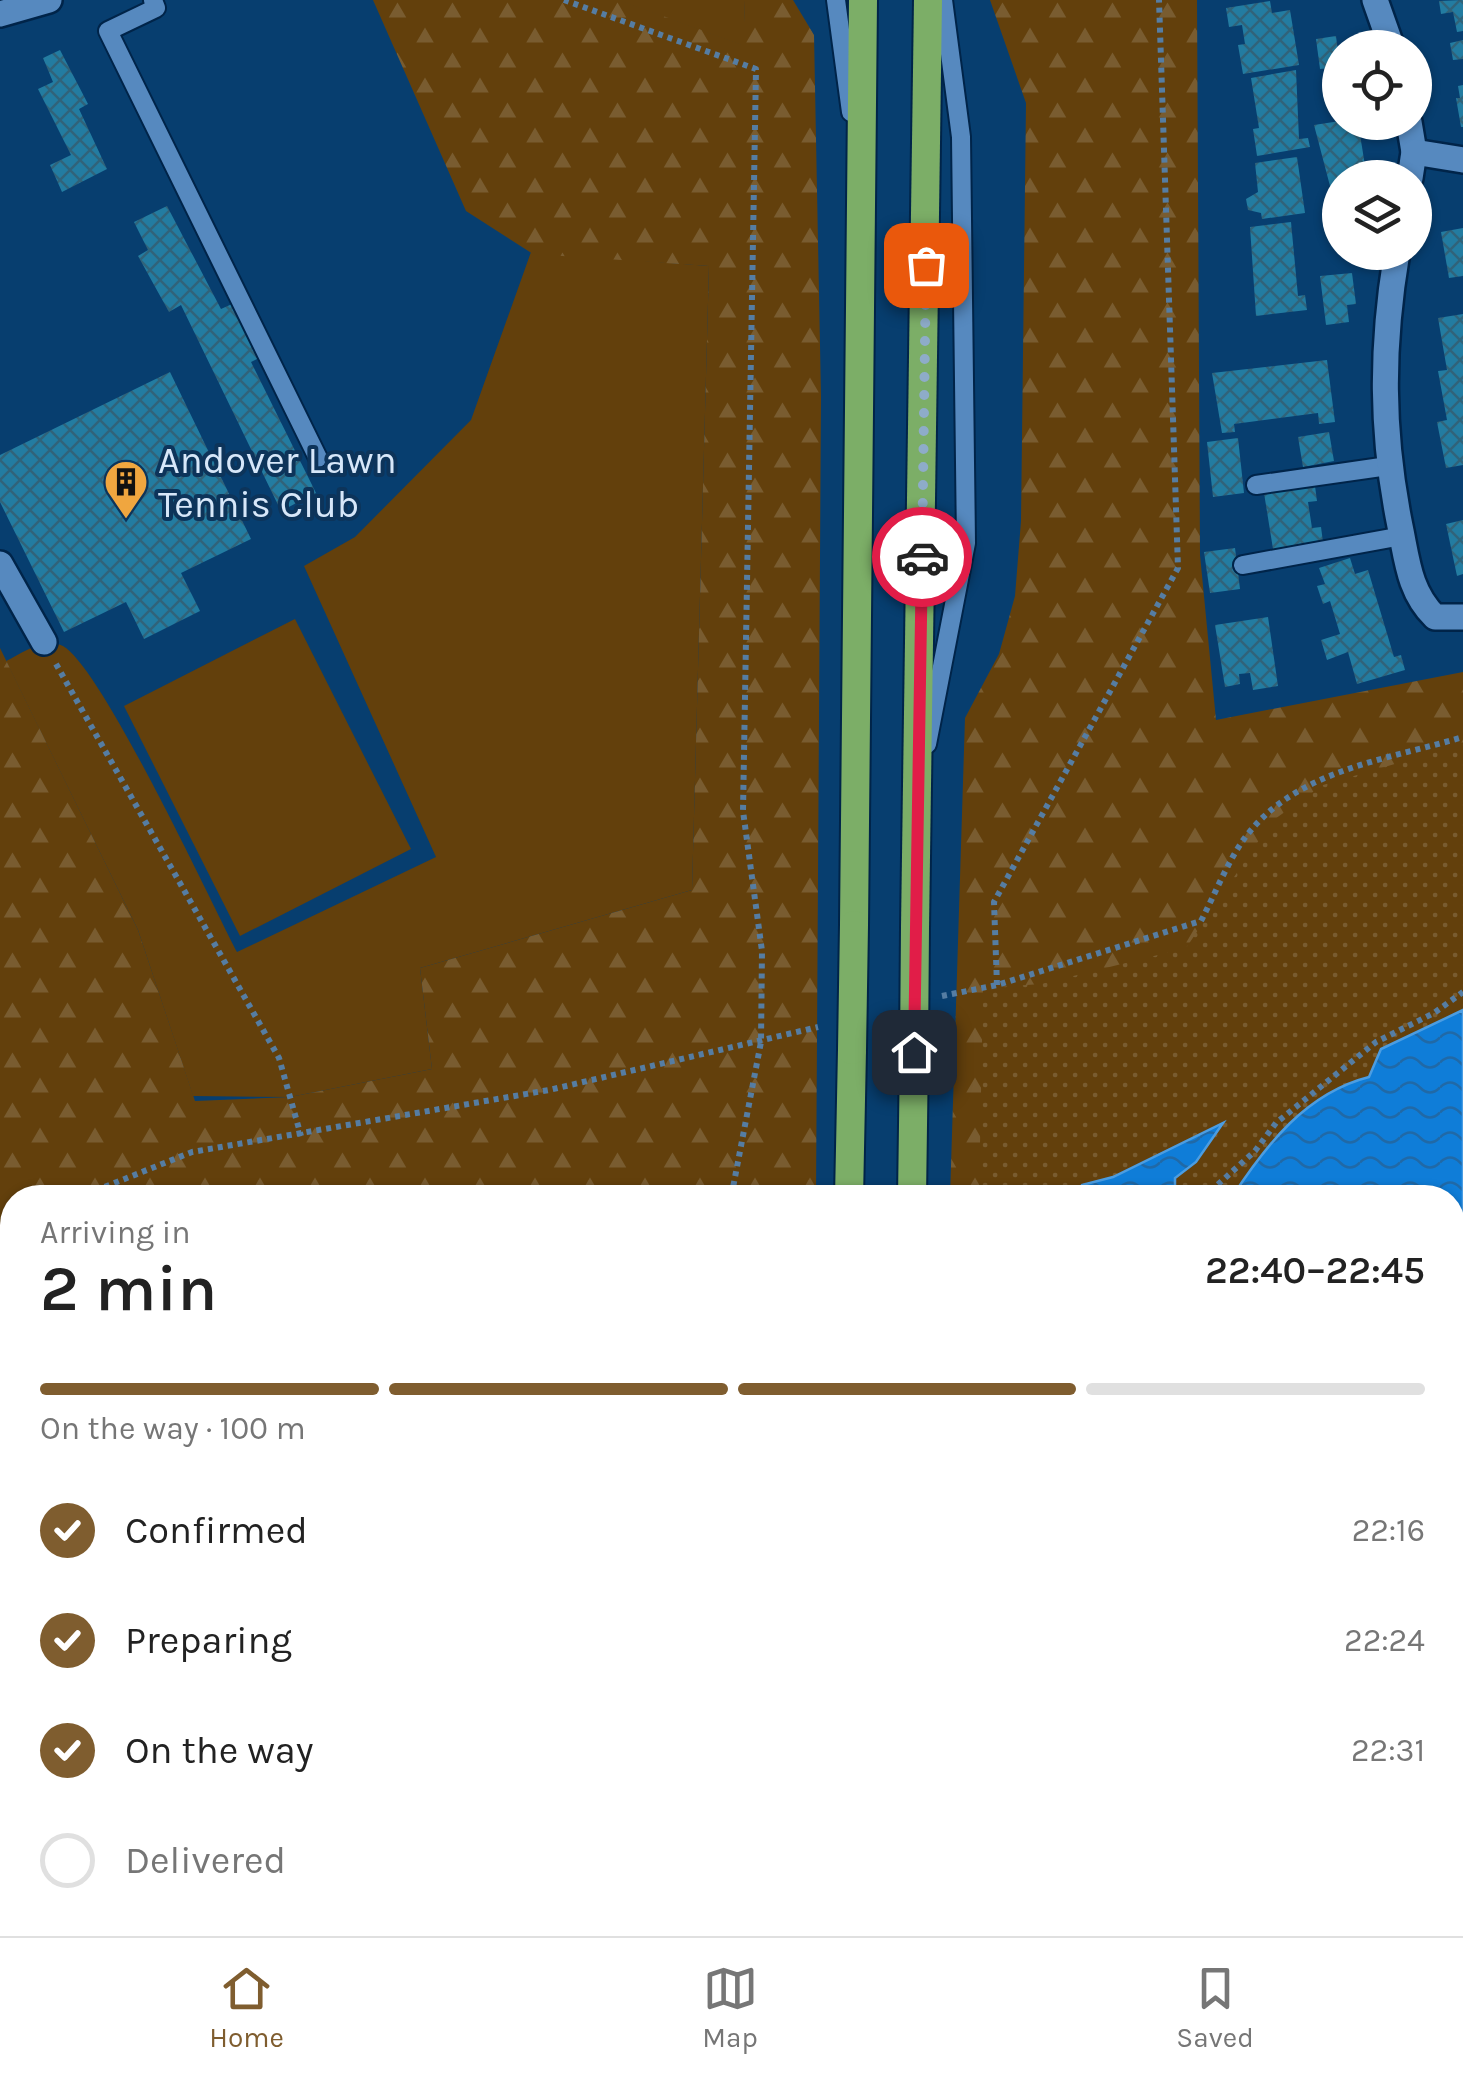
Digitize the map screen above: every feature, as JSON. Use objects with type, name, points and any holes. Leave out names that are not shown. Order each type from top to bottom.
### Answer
[{"type":"highway","points":[[849,1185],[862,0]]},
{"type":"highway","points":[[912,1185],[928,0]]},
{"type":"street","points":[[0,14],[49,0]]},
{"type":"street","points":[[1375,0],[1386,30]]},
{"type":"street","points":[[1432,163],[1463,160]]},
{"type":"street","points":[[1394,270],[1383,348],[1388,466],[1413,588],[1435,617],[1463,617]]},
{"type":"street","points":[[0,564],[44,642]]},
{"type":"lane","points":[[153,0],[156,8],[108,31],[318,458]]},
{"type":"lane","points":[[836,0],[861,182]]},
{"type":"lane","points":[[918,790],[966,543],[962,137],[943,0]]},
{"type":"lane","points":[[1256,485],[1388,466]]},
{"type":"lane","points":[[1243,565],[1402,536]]},
{"type":"path","points":[[564,0],[756,69],[743,811],[762,951],[761,1042],[733,1185]]},
{"type":"path","points":[[996,985],[994,902],[1178,568],[1159,0]]},
{"type":"path","points":[[44,642],[279,1058],[301,1136]]},
{"type":"path","points":[[937,997],[996,985],[1200,921],[1244,840],[1274,807],[1308,783],[1463,737]]},
{"type":"path","points":[[1217,1185],[1255,1151],[1276,1123],[1376,1042],[1434,1013],[1463,992]]},
{"type":"path","points":[[110,1185],[192,1152],[549,1090],[818,1028]]},
{"type":"green space","points":[[373,0],[619,0],[743,45],[745,0],[793,0],[814,35],[821,397],[816,1185],[0,1185],[0,648],[138,930],[195,1101],[290,1097],[432,1069],[420,968],[692,890],[709,266],[533,254],[466,211]]},
{"type":"green space","points":[[617,0],[745,0],[744,46]]},
{"type":"green space","points":[[990,0],[1197,0],[1200,555],[1216,720],[1463,672],[1463,1010],[1247,1185],[950,1185],[965,718],[999,654],[1015,596],[1021,521],[1026,103]]},
{"type":"green space","points":[[531,252],[709,266],[692,890],[420,968],[432,1069],[290,1097],[193,1096],[138,930],[6,661],[34,647],[56,643],[81,663],[128,739],[237,952],[436,857],[304,566],[355,537],[471,420]]},
{"type":"green space","points":[[295,619],[411,849],[240,936],[124,706]]},
{"type":"green space","points":[[1463,744],[1463,1185],[979,1185],[983,988],[1041,984],[1186,948],[1272,821],[1323,785]]},
{"type":"water","points":[[1463,1010],[1463,1185],[1241,1185],[1274,1140],[1307,1108],[1346,1085],[1369,1077],[1381,1049]]},
{"type":"water","points":[[1223,1123],[1196,1162],[1175,1178],[1175,1185],[1082,1185],[1113,1177]]},
{"type":"building","points":[[1463,0],[1463,31],[1457,32],[1453,12],[1441,14],[1439,1]]},
{"type":"building","points":[[1270,1],[1272,13],[1290,10],[1299,65],[1243,74],[1238,45],[1245,44],[1242,25],[1229,27],[1226,8]]},
{"type":"building","points":[[1322,38],[1322,69],[1320,69],[1316,39]]},
{"type":"building","points":[[1463,40],[1463,59],[1453,60],[1450,43]]},
{"type":"building","points":[[60,50],[88,104],[79,109],[107,169],[62,192],[50,165],[71,155],[38,89],[53,82],[43,58]]},
{"type":"building","points":[[1296,70],[1299,139],[1308,138],[1310,147],[1257,156],[1253,129],[1259,128],[1251,78]]},
{"type":"building","points":[[1463,85],[1461,127],[1456,98],[1460,98],[1458,86]]},
{"type":"building","points":[[1322,124],[1322,140],[1361,140],[1364,160],[1323,160],[1314,125]]},
{"type":"building","points":[[1297,157],[1305,213],[1262,219],[1261,213],[1248,210],[1246,199],[1258,192],[1255,163]]},
{"type":"building","points":[[167,206],[221,309],[232,304],[261,357],[251,362],[316,493],[281,511],[181,305],[169,312],[138,256],[148,250],[134,222]]},
{"type":"building","points":[[1291,222],[1298,296],[1305,295],[1307,310],[1256,316],[1250,227]]},
{"type":"building","points":[[1463,228],[1463,276],[1449,278],[1441,232]]},
{"type":"building","points":[[1352,273],[1356,304],[1347,305],[1349,322],[1326,325],[1320,276]]},
{"type":"building","points":[[1463,314],[1463,465],[1446,468],[1437,422],[1447,420],[1438,371],[1447,370],[1438,318]]},
{"type":"building","points":[[1327,360],[1335,422],[1319,424],[1318,413],[1234,424],[1235,432],[1222,433],[1212,373]]},
{"type":"building","name":"Andover Lawn Tennis Club","points":[[170,372],[251,539],[181,573],[200,611],[144,639],[126,602],[64,632],[0,502],[0,455]]},
{"type":"building","points":[[1329,432],[1334,461],[1303,467],[1298,437]]},
{"type":"building","points":[[1238,438],[1244,493],[1213,497],[1207,442]]},
{"type":"building","points":[[1315,486],[1317,501],[1308,502],[1312,528],[1321,527],[1323,542],[1273,549],[1264,493]]},
{"type":"building","points":[[1463,520],[1463,574],[1457,576],[1446,524]]},
{"type":"building","points":[[1235,548],[1240,589],[1210,593],[1204,552]]},
{"type":"building","points":[[1350,558],[1355,574],[1368,570],[1394,657],[1401,655],[1405,670],[1357,684],[1348,652],[1327,660],[1321,640],[1340,634],[1330,601],[1323,604],[1317,586],[1325,584],[1319,568]]},
{"type":"building","points":[[1268,617],[1278,686],[1253,690],[1250,673],[1239,674],[1240,684],[1225,687],[1215,625]]},
{"type":"way so far","points":[[922,557],[926,265]]},
{"type":"place","name":"Andover Lawn Tennis Club","points":[[126,520]]},
{"type":"route","points":[[914,1052],[922,557]]}]
